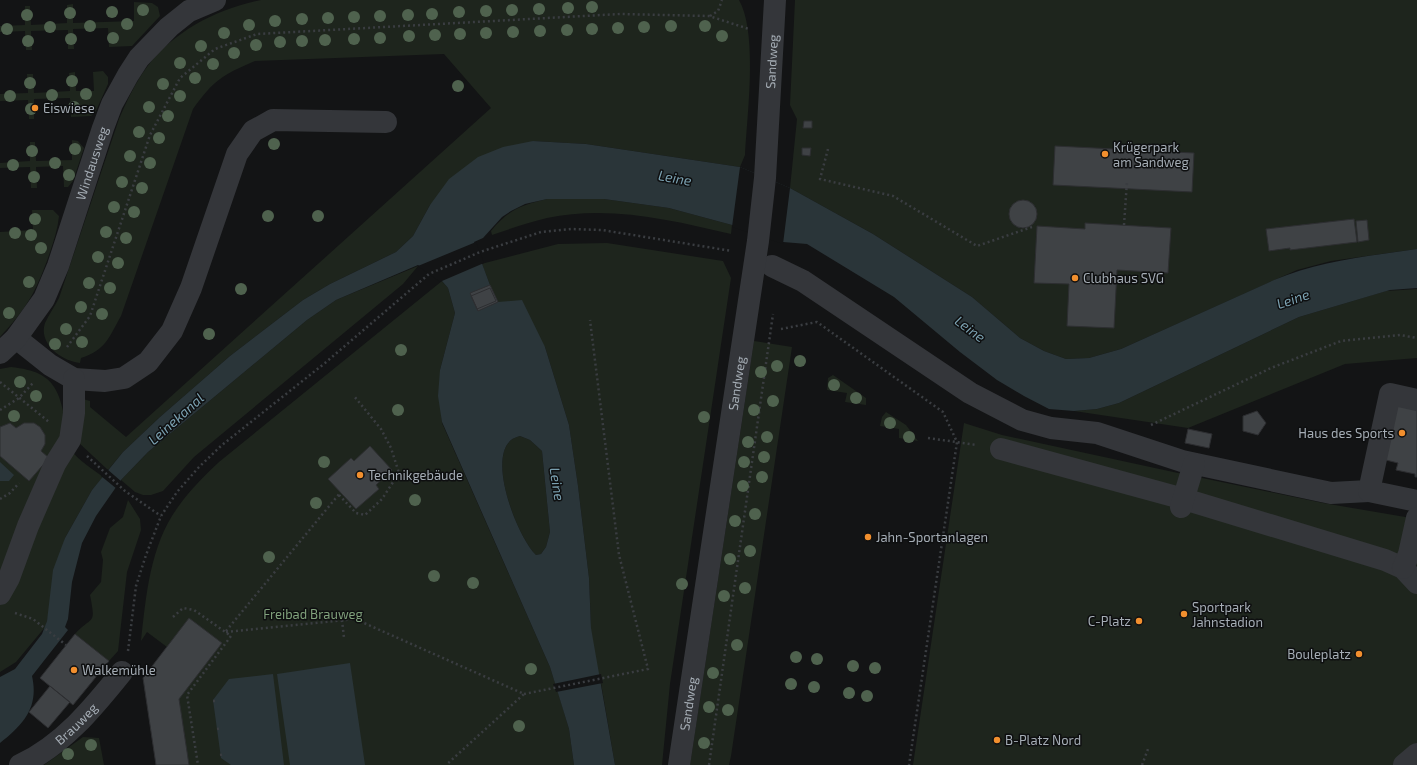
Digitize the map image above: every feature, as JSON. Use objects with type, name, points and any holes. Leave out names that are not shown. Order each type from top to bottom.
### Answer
[{"type":"street","name":"Windausweg","points":[[0,353],[16,338],[44,299],[60,258],[103,128],[120,87],[139,58],[153,42],[189,11],[215,0]]},
{"type":"street","name":"Sandweg","points":[[679,765],[762,255],[774,0]]},
{"type":"street","points":[[16,338],[50,365],[74,379],[105,381],[124,378],[148,362],[172,331],[191,288],[237,154],[254,131],[273,120],[386,122]]},
{"type":"street","points":[[762,255],[970,393],[1022,420],[1051,428],[1097,432],[1117,440],[1194,464],[1331,493],[1369,491],[1417,501]]},
{"type":"street","points":[[4,603],[9,578],[28,526],[55,464],[70,440],[74,413],[74,379]]},
{"type":"street","points":[[1369,491],[1390,394],[1417,400]]},
{"type":"street","points":[[1001,449],[1182,503],[1385,560],[1410,576]]},
{"type":"street","points":[[1182,503],[1194,464]]},
{"type":"street","points":[[1410,576],[1409,554],[1417,518]]},
{"type":"street","name":"Brauweg","points":[[20,765],[35,758],[66,735],[87,714],[122,672]]},
{"type":"street","points":[[1404,765],[1417,754]]},
{"type":"path","points":[[709,16],[718,12],[722,0]]},
{"type":"path","points":[[828,149],[820,179],[893,196],[978,246],[1032,227]]},
{"type":"path","points":[[1124,225],[1127,181]]},
{"type":"path","points":[[122,672],[130,642],[136,586],[161,516],[177,492],[199,467],[222,445],[325,363],[428,274],[480,252],[541,232],[587,229],[725,248],[762,255]]},
{"type":"path","points":[[710,765],[773,323],[773,309]]},
{"type":"path","points":[[446,765],[524,694],[648,669],[619,555],[590,320]]},
{"type":"path","points":[[781,329],[817,322],[943,412],[957,442],[909,765]]},
{"type":"path","points":[[1117,440],[1271,368],[1341,341],[1400,334],[1417,338]]},
{"type":"path","points":[[226,632],[340,494],[356,513],[365,515],[382,499],[399,473],[391,448],[381,429],[354,396]]},
{"type":"path","points":[[0,410],[19,398]]},
{"type":"path","points":[[928,438],[1001,449]]},
{"type":"path","points":[[96,465],[125,491],[161,516]]},
{"type":"path","points":[[0,499],[10,493],[20,482]]},
{"type":"path","points":[[4,603],[33,619],[42,628],[66,645]]},
{"type":"path","points":[[173,616],[183,608],[194,610],[231,636],[187,696],[198,765]]},
{"type":"path","points":[[226,632],[355,618],[524,694]]},
{"type":"path","points":[[342,620],[344,638]]},
{"type":"path","points":[[213,701],[218,701]]},
{"type":"path","points":[[217,729],[222,728]]},
{"type":"path","points":[[1142,765],[1148,749]]},
{"type":"path","points":[[220,755],[225,754]]},
{"type":"green space","points":[[261,0],[739,0],[745,14],[750,53],[745,155],[740,167],[586,144],[533,141],[430,205],[413,236],[396,252],[330,284],[303,300],[230,356],[160,417],[123,452],[108,470],[78,442],[83,399],[90,401],[90,407],[126,437],[491,108],[444,54],[255,61],[234,70],[213,85],[193,109],[121,316],[113,330],[106,342],[101,347],[89,355],[81,358],[80,363],[66,359],[53,350],[48,344],[44,331],[45,323],[59,298],[119,119],[135,86],[147,67],[158,54],[183,32],[228,9]]},
{"type":"green space","name":"Krügerpark am Sandweg","points":[[795,0],[1417,0],[1417,249],[1331,261],[1297,270],[1121,349],[1089,358],[1066,359],[1044,351],[1020,338],[972,297],[873,234],[790,188],[797,119],[790,105]]},
{"type":"green space","points":[[134,2],[152,3],[158,7],[160,16],[132,46],[109,47],[108,28],[73,29],[74,49],[68,49],[68,30],[31,31],[32,50],[26,50],[25,31],[0,32],[0,26],[25,25],[25,6],[30,6],[31,25],[67,23],[67,5],[73,4],[73,23],[134,21]]},
{"type":"green space","points":[[103,71],[108,77],[108,84],[95,113],[91,116],[71,117],[70,98],[34,99],[34,119],[29,119],[28,100],[0,101],[0,94],[28,93],[27,74],[33,74],[34,93],[70,91],[69,73],[75,72],[76,91],[94,91],[93,72]]},
{"type":"green space","points":[[72,140],[78,141],[84,148],[73,181],[68,187],[64,187],[63,166],[36,167],[37,188],[31,188],[30,167],[0,168],[0,163],[30,161],[30,142],[35,142],[36,161],[72,160]]},
{"type":"green space","points":[[547,199],[604,199],[669,208],[732,225],[731,234],[663,219],[593,213],[570,214],[547,218],[492,235],[491,231],[509,213],[522,206]]},
{"type":"green space","points":[[32,210],[53,210],[59,216],[57,230],[41,277],[31,298],[0,337],[0,232],[33,230]]},
{"type":"green space","name":"Freibad Brauweg","points":[[607,243],[723,261],[731,278],[670,684],[662,765],[615,765],[601,683],[558,692],[569,729],[574,765],[156,765],[143,678],[167,647],[147,632],[141,641],[145,606],[155,554],[169,522],[187,495],[219,462],[442,281],[448,288],[455,313],[440,370],[442,423],[550,667],[555,683],[591,628],[589,578],[569,425],[545,347],[478,311],[470,293],[490,285],[482,264],[558,244]]},
{"type":"green space","points":[[418,266],[403,284],[194,457],[163,491],[151,495],[143,495],[135,492],[121,480],[148,452],[307,320],[336,300]]},
{"type":"green space","points":[[1417,289],[1417,358],[1345,364],[1188,428],[1074,411],[1097,409],[1119,403],[1299,317],[1386,291]]},
{"type":"green space","points":[[754,341],[792,347],[731,756],[729,765],[690,765]]},
{"type":"green space","points":[[11,367],[39,374],[48,380],[54,387],[59,396],[71,449],[82,462],[103,477],[92,490],[65,538],[46,626],[16,662],[0,672],[0,369]]},
{"type":"green space","points":[[833,375],[866,398],[866,405],[845,402],[847,393],[827,390],[828,378]]},
{"type":"green space","points":[[886,412],[906,425],[918,441],[899,438],[899,429],[880,426],[882,417]]},
{"type":"green space","name":"C-Platz","points":[[964,423],[1002,435],[1178,473],[1323,503],[1417,519],[1417,765],[913,765]]},
{"type":"green space","points":[[520,436],[530,440],[542,451],[550,532],[546,547],[541,554],[536,555],[521,533],[508,499],[504,481],[502,464],[504,450],[511,440]]},
{"type":"green space","points":[[128,500],[140,519],[141,530],[127,572],[118,651],[109,661],[75,634],[92,619],[93,612],[90,595],[101,582],[103,560],[101,552],[110,528],[123,517]]},
{"type":"green space","points":[[83,737],[99,738],[104,765],[44,765]]},
{"type":"water","points":[[533,141],[586,144],[740,167],[790,188],[873,234],[972,297],[1020,338],[1044,351],[1066,359],[1089,358],[1121,349],[1274,280],[1309,268],[1344,260],[1417,249],[1417,288],[1390,290],[1299,317],[1119,403],[1097,409],[1074,411],[1049,409],[997,380],[960,352],[894,297],[807,244],[783,242],[732,225],[669,208],[604,199],[547,199],[525,204],[502,217],[483,238],[474,242],[490,285],[471,293],[478,311],[498,302],[522,300],[545,347],[569,425],[589,578],[591,628],[615,765],[574,765],[569,729],[550,667],[442,422],[438,396],[440,370],[455,313],[448,288],[442,281],[418,265],[336,300],[307,320],[148,452],[121,480],[96,516],[82,543],[72,582],[68,619],[65,627],[68,630],[32,676],[34,687],[33,697],[28,714],[23,722],[0,743],[0,677],[15,669],[42,634],[47,621],[53,570],[65,538],[92,490],[123,452],[160,417],[230,356],[303,300],[330,284],[396,252],[413,236],[430,205],[449,179],[478,157],[503,147]],"holes":[[[520,436],[530,440],[542,451],[550,532],[546,547],[541,554],[536,555],[521,533],[514,516],[508,499],[502,464],[504,450],[511,440]]]},
{"type":"water","points":[[0,462],[14,475],[9,481],[0,481]]},
{"type":"water","points":[[350,663],[365,765],[290,765],[277,674]]},
{"type":"water","points":[[273,674],[284,765],[231,765],[221,758],[213,700],[229,679]]},
{"type":"pier","points":[[740,167],[790,188],[783,244],[732,227]]},
{"type":"pier","points":[[476,242],[484,263],[440,282],[418,266]]},
{"type":"pier","points":[[107,469],[122,482],[117,489],[101,476]]},
{"type":"pier","points":[[601,674],[603,683],[556,692],[553,684]]},
{"type":"building","points":[[804,121],[812,121],[812,128],[803,128]]},
{"type":"building","points":[[1055,146],[1194,153],[1192,192],[1053,185]]},
{"type":"building","points":[[802,148],[811,148],[810,156],[802,155]]},
{"type":"building","points":[[1023,200],[1033,204],[1037,214],[1033,224],[1023,228],[1013,224],[1009,214],[1013,204]]},
{"type":"building","points":[[1354,219],[1357,242],[1269,251],[1266,229]]},
{"type":"building","points":[[1367,220],[1369,240],[1358,242],[1356,221]]},
{"type":"building","name":"Clubhaus SVG","points":[[1085,223],[1171,228],[1168,273],[1117,270],[1114,328],[1067,326],[1069,284],[1034,283],[1037,226],[1085,229]]},
{"type":"building","points":[[490,285],[498,302],[478,311],[470,293]]},
{"type":"building","points":[[490,288],[496,301],[477,309],[471,296]]},
{"type":"building","name":"Haus des Sports","points":[[1394,402],[1417,406],[1417,477],[1415,477],[1415,474],[1396,470],[1398,463],[1382,459]]},
{"type":"building","points":[[1257,411],[1266,423],[1258,435],[1243,431],[1243,416]]},
{"type":"building","points":[[10,423],[16,428],[24,423],[34,423],[40,427],[45,435],[45,444],[41,451],[49,458],[29,481],[0,456],[0,427]]},
{"type":"building","points":[[1188,429],[1212,434],[1209,448],[1185,443]]},
{"type":"building","name":"Technikgebäude","points":[[370,446],[392,470],[376,485],[379,489],[356,509],[328,479],[351,458],[354,461]]},
{"type":"building","points":[[189,618],[222,643],[179,699],[189,765],[156,765],[143,678]]},
{"type":"building","name":"Walkemühle","points":[[75,634],[109,661],[73,705],[40,678]]},
{"type":"building","points":[[50,686],[70,702],[48,728],[29,712]]},
{"type":"place","name":"Eiswiese","points":[[35,108]]},
{"type":"place","name":"Krügerpark am Sandweg","points":[[1105,154]]},
{"type":"place","name":"Clubhaus SVG","points":[[1075,278]]},
{"type":"place","name":"Haus des Sports","points":[[1402,433]]},
{"type":"place","name":"Technikgebäude","points":[[360,475]]},
{"type":"place","name":"Jahn-Sportanlagen","points":[[868,537]]},
{"type":"place","name":"Sportpark Jahnstadion","points":[[1184,614]]},
{"type":"place","name":"C-Platz","points":[[1139,621]]},
{"type":"place","name":"Bouleplatz","points":[[1359,654]]},
{"type":"place","name":"Walkemühle","points":[[74,670]]},
{"type":"place","name":"B-Platz Nord","points":[[997,740]]},
{"type":"water label","name":"Leine","points":[[675,178]]},
{"type":"water label","name":"Leine","points":[[1293,299]]},
{"type":"water label","name":"Leine","points":[[970,329]]},
{"type":"water label","name":"Leinekanal","points":[[176,419]]},
{"type":"water label","name":"Leine","points":[[557,484]]}]
